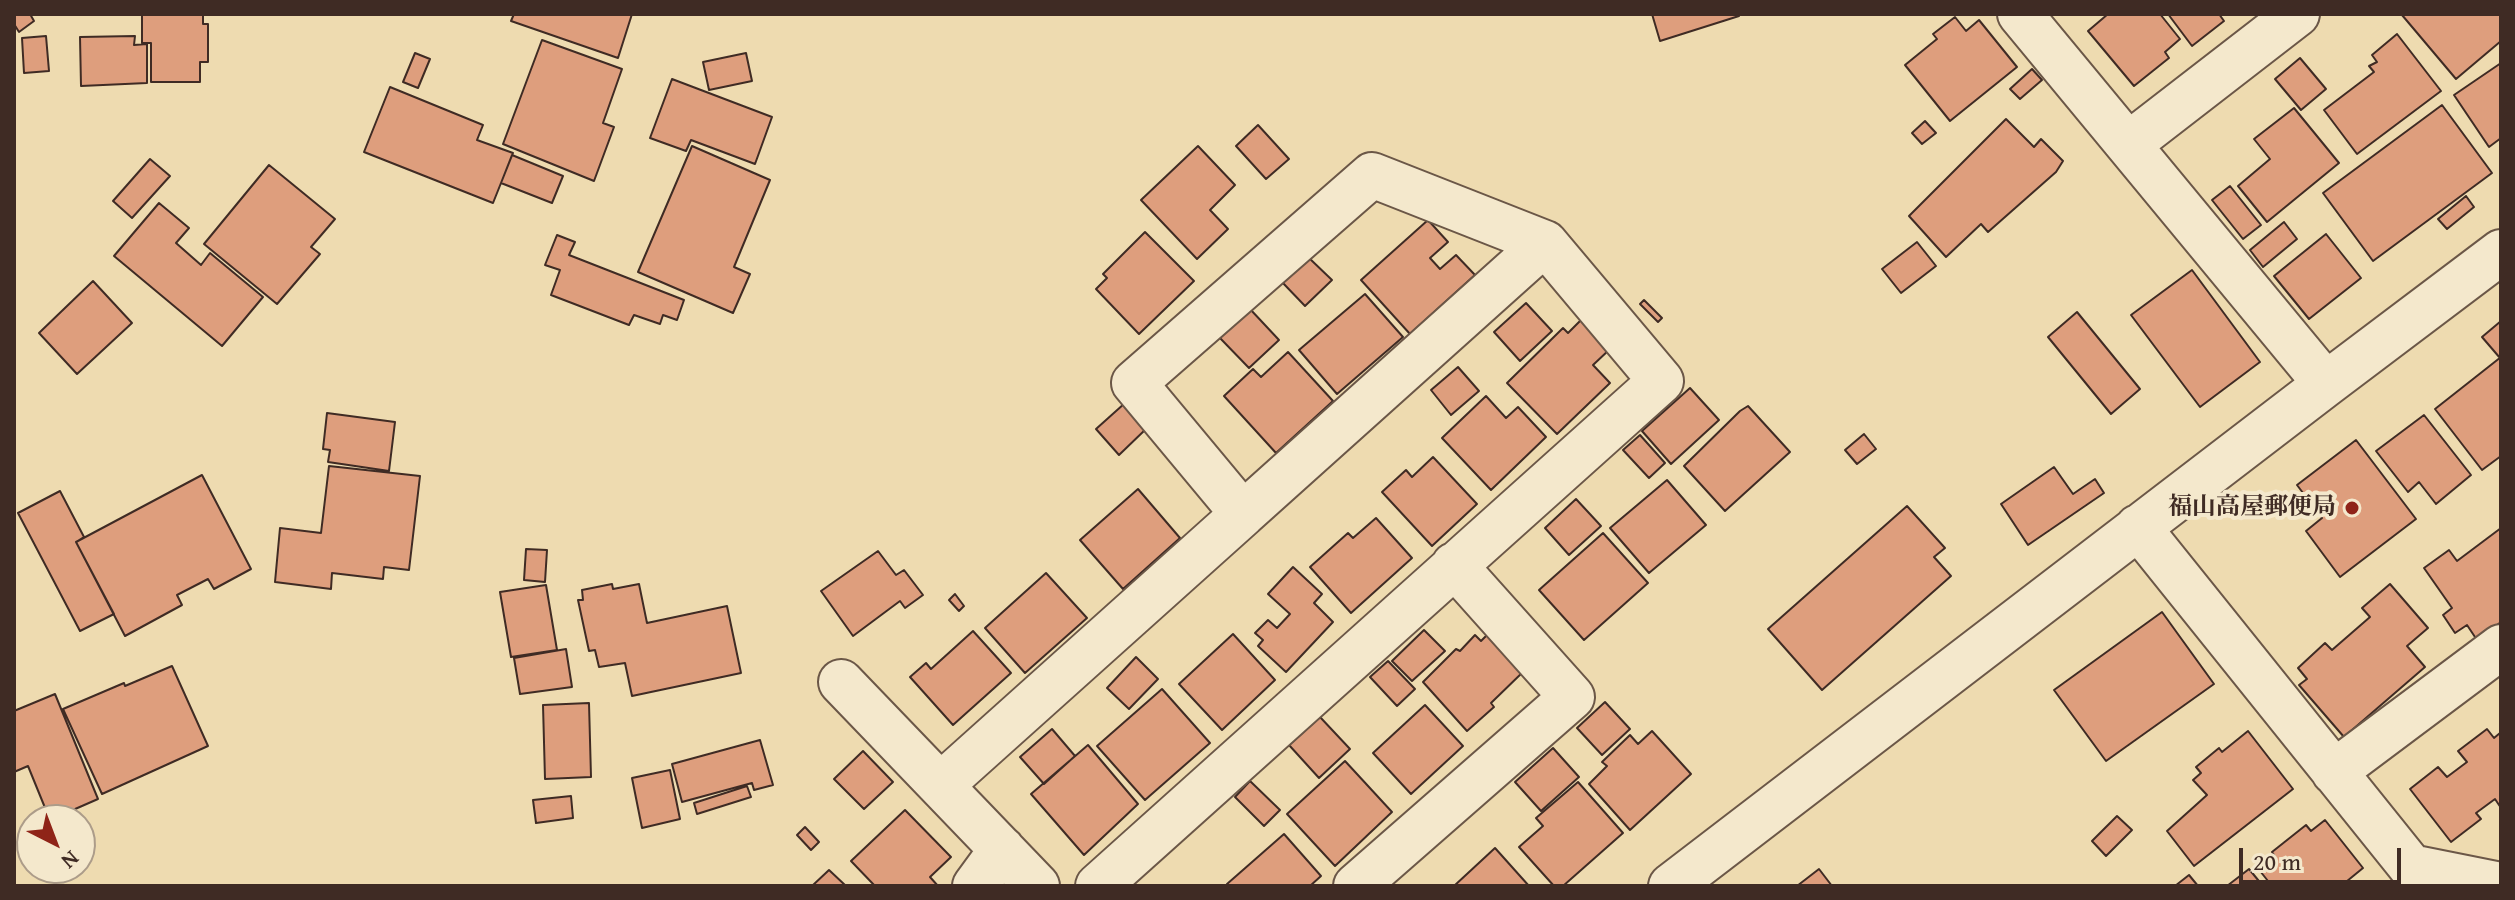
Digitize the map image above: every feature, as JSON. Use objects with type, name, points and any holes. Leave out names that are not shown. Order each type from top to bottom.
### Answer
[{"type":"street","points":[[2020,14],[2326,384]]},
{"type":"street","points":[[2129,144],[2297,14]]},
{"type":"street","points":[[1098,886],[1661,381],[1545,243],[1372,175],[1134,383],[1243,514]]},
{"type":"street","points":[[942,784],[1545,243]]},
{"type":"street","points":[[1671,886],[2501,252]]},
{"type":"street","points":[[2138,527],[2411,867],[2501,885]]},
{"type":"street","points":[[1356,886],[1572,697],[1454,565]]},
{"type":"street","points":[[2334,772],[2501,647]]},
{"type":"street","points":[[841,682],[1037,886]]},
{"type":"street","points":[[975,886],[1002,849]]},
{"type":"building","points":[[30,14],[34,21],[19,32],[14,24],[14,15]]},
{"type":"building","points":[[142,14],[203,14],[203,24],[208,24],[208,62],[200,62],[200,82],[151,82],[151,43],[142,43]]},
{"type":"building","points":[[514,14],[632,14],[618,58],[511,21]]},
{"type":"building","points":[[1652,14],[1738,14],[1739,16],[1660,41]]},
{"type":"building","points":[[2108,14],[2160,14],[2180,39],[2165,52],[2169,58],[2134,86],[2088,31]]},
{"type":"building","points":[[2168,14],[2219,14],[2224,21],[2192,46]]},
{"type":"building","points":[[2501,14],[2501,41],[2456,79],[2402,15]]},
{"type":"building","points":[[1955,17],[1966,31],[1979,20],[2017,67],[1950,121],[1905,65],[1937,39],[1933,34]]},
{"type":"building","points":[[2397,34],[2441,91],[2357,154],[2324,110],[2374,72],[2369,66],[2377,62],[2372,55]]},
{"type":"building","points":[[46,36],[49,71],[24,73],[22,38]]},
{"type":"building","points":[[135,36],[134,45],[147,44],[147,83],[81,86],[80,37]]},
{"type":"building","points":[[542,40],[622,69],[603,123],[614,127],[594,181],[503,144]]},
{"type":"building","points":[[415,53],[430,59],[418,88],[403,82]]},
{"type":"building","points":[[746,53],[752,81],[709,90],[703,62]]},
{"type":"building","points":[[2300,58],[2326,89],[2301,110],[2275,79]]},
{"type":"building","points":[[2501,63],[2501,138],[2489,147],[2454,95]]},
{"type":"building","points":[[2032,69],[2042,80],[2020,99],[2010,89]]},
{"type":"building","points":[[672,79],[772,117],[755,164],[691,140],[686,151],[650,138]]},
{"type":"building","points":[[390,87],[483,125],[477,140],[513,153],[493,203],[364,152]]},
{"type":"building","points":[[2442,105],[2492,173],[2373,261],[2323,193]]},
{"type":"building","points":[[2294,108],[2339,163],[2267,222],[2238,186],[2270,159],[2254,139]]},
{"type":"building","points":[[2006,119],[2034,147],[2041,139],[2063,161],[2056,172],[1988,232],[1981,224],[1946,257],[1909,216]]},
{"type":"building","points":[[1925,121],[1936,133],[1922,144],[1912,133]]},
{"type":"building","points":[[1258,125],[1289,159],[1266,179],[1236,146]]},
{"type":"building","points":[[692,146],[770,180],[734,267],[750,274],[733,313],[638,272]]},
{"type":"building","points":[[1198,146],[1235,185],[1210,210],[1228,229],[1197,259],[1141,200]]},
{"type":"building","points":[[512,155],[563,176],[552,203],[501,183]]},
{"type":"building","points":[[150,159],[170,176],[132,218],[113,201]]},
{"type":"building","points":[[269,165],[335,219],[311,247],[320,254],[277,304],[204,244]]},
{"type":"building","points":[[2230,186],[2261,225],[2243,239],[2212,200]]},
{"type":"building","points":[[2466,196],[2474,207],[2447,229],[2438,219]]},
{"type":"building","points":[[159,203],[189,228],[176,243],[201,265],[210,253],[263,297],[222,346],[114,256]]},
{"type":"building","points":[[1428,220],[1448,242],[1430,258],[1440,269],[1456,255],[1475,275],[1410,334],[1361,280]]},
{"type":"building","points":[[2284,222],[2297,239],[2263,267],[2250,250]]},
{"type":"building","points":[[1145,232],[1194,281],[1139,334],[1096,289],[1107,278],[1103,274]]},
{"type":"building","points":[[2326,234],[2361,278],[2309,319],[2274,276]]},
{"type":"building","points":[[557,235],[575,242],[569,255],[684,300],[677,320],[663,315],[660,324],[634,315],[629,325],[551,295],[560,270],[545,265]]},
{"type":"building","points":[[1917,242],[1936,266],[1901,293],[1882,269]]},
{"type":"building","points":[[1308,257],[1332,280],[1305,306],[1281,281]]},
{"type":"building","points":[[2192,270],[2260,362],[2200,407],[2131,315]]},
{"type":"building","points":[[93,281],[132,323],[77,374],[39,333]]},
{"type":"building","points":[[1365,294],[1403,337],[1337,394],[1299,350]]},
{"type":"building","points":[[1644,300],[1662,318],[1658,322],[1640,304]]},
{"type":"building","points":[[1526,303],[1552,331],[1520,361],[1494,332]]},
{"type":"building","points":[[1250,309],[1279,340],[1249,368],[1219,337]]},
{"type":"building","points":[[2077,312],[2140,389],[2111,414],[2048,337]]},
{"type":"building","points":[[1581,320],[1610,349],[1593,365],[1610,383],[1557,434],[1507,383],[1563,328],[1568,333]]},
{"type":"building","points":[[2501,321],[2501,357],[2500,358],[2482,337]]},
{"type":"building","points":[[1288,352],[1333,401],[1276,453],[1224,396],[1253,369],[1261,377]]},
{"type":"building","points":[[2501,357],[2501,456],[2482,470],[2435,409]]},
{"type":"building","points":[[1458,367],[1479,391],[1451,415],[1431,390]]},
{"type":"building","points":[[1690,388],[1719,420],[1671,464],[1642,431]]},
{"type":"building","points":[[1486,396],[1506,418],[1518,407],[1546,437],[1491,490],[1442,438]]},
{"type":"building","points":[[1125,403],[1147,428],[1119,455],[1096,429]]},
{"type":"building","points":[[1748,406],[1790,452],[1725,511],[1684,466]]},
{"type":"building","points":[[327,413],[395,422],[389,471],[328,462],[330,450],[323,449]]},
{"type":"building","points":[[2424,415],[2471,475],[2436,504],[2419,482],[2408,492],[2376,451]]},
{"type":"building","points":[[1864,434],[1876,449],[1857,464],[1845,450]]},
{"type":"building","points":[[1640,435],[1665,463],[1649,478],[1623,450]]},
{"type":"building","points":[[2356,440],[2416,519],[2340,577],[2306,531],[2322,518],[2297,485]]},
{"type":"building","points":[[1433,457],[1477,504],[1432,546],[1382,492],[1406,470],[1412,477]]},
{"type":"building","points":[[329,466],[420,476],[409,570],[384,567],[383,579],[332,573],[331,589],[275,582],[280,528],[321,533]]},
{"type":"building","points":[[2054,467],[2073,494],[2095,479],[2104,493],[2028,545],[2001,504]]},
{"type":"building","points":[[202,475],[251,569],[214,589],[208,579],[177,595],[182,605],[125,636],[76,542]]},
{"type":"building","points":[[1667,480],[1706,525],[1649,573],[1610,528]]},
{"type":"building","points":[[1138,489],[1180,538],[1123,589],[1080,540]]},
{"type":"building","points":[[60,491],[84,537],[76,542],[114,614],[80,631],[18,513]]},
{"type":"building","points":[[1576,499],[1601,526],[1569,555],[1545,528]]},
{"type":"building","points":[[1907,506],[1945,548],[1934,557],[1951,576],[1822,690],[1768,629]]},
{"type":"building","points":[[1376,518],[1412,558],[1351,613],[1310,567],[1348,533],[1353,538]]},
{"type":"building","points":[[2501,528],[2501,622],[2477,640],[2467,625],[2455,633],[2443,615],[2452,608],[2424,568],[2449,550],[2457,561]]},
{"type":"building","points":[[1603,533],[1648,583],[1584,640],[1539,590]]},
{"type":"building","points":[[526,549],[547,550],[545,582],[524,580]]},
{"type":"building","points":[[878,551],[896,575],[904,570],[923,595],[905,608],[900,601],[853,636],[821,591]]},
{"type":"building","points":[[1293,567],[1322,594],[1314,603],[1333,622],[1286,672],[1258,646],[1263,640],[1255,633],[1268,620],[1277,628],[1290,614],[1268,594]]},
{"type":"building","points":[[1046,573],[1087,618],[1025,673],[985,628]]},
{"type":"building","points":[[612,584],[613,589],[639,584],[647,623],[727,606],[741,673],[632,696],[625,663],[599,667],[595,650],[589,651],[578,600],[583,600],[582,590]]},
{"type":"building","points":[[2390,584],[2428,628],[2407,646],[2425,667],[2344,737],[2299,685],[2307,679],[2298,668],[2325,643],[2332,650],[2370,617],[2362,608]]},
{"type":"building","points":[[546,585],[557,650],[511,657],[500,592]]},
{"type":"building","points":[[955,594],[964,606],[959,611],[949,600]]},
{"type":"building","points":[[2162,612],[2214,684],[2106,761],[2054,690]]},
{"type":"building","points":[[1424,630],[1445,651],[1412,681],[1392,661]]},
{"type":"building","points":[[973,631],[1011,673],[953,725],[910,677],[926,663],[931,669]]},
{"type":"building","points":[[1490,632],[1525,670],[1491,703],[1494,707],[1467,731],[1423,682],[1456,649],[1460,651],[1475,635],[1481,641]]},
{"type":"building","points":[[1233,634],[1275,680],[1222,730],[1179,684]]},
{"type":"building","points":[[566,649],[572,687],[520,694],[514,658]]},
{"type":"building","points":[[1136,657],[1158,679],[1129,709],[1107,688]]},
{"type":"building","points":[[1388,661],[1415,689],[1397,706],[1370,677]]},
{"type":"building","points":[[172,666],[208,746],[102,794],[63,709]]},
{"type":"building","points":[[1162,689],[1210,743],[1145,800],[1097,746]]},
{"type":"building","points":[[55,694],[98,799],[87,804],[43,804],[28,766],[14,772],[14,711]]},
{"type":"building","points":[[1605,702],[1630,729],[1602,755],[1577,728]]},
{"type":"building","points":[[589,703],[591,777],[545,779],[543,705]]},
{"type":"building","points":[[1425,705],[1463,746],[1411,794],[1373,753]]},
{"type":"building","points":[[1320,717],[1350,749],[1319,778],[1289,745]]},
{"type":"building","points":[[1052,729],[1075,756],[1044,784],[1020,757]]},
{"type":"building","points":[[2487,729],[2494,738],[2501,735],[2501,808],[2495,799],[2476,813],[2481,819],[2451,842],[2410,789],[2438,767],[2447,777],[2467,762],[2458,751]]},
{"type":"building","points":[[1652,731],[1691,774],[1630,830],[1589,784],[1607,766],[1602,762],[1630,735],[1638,744]]},
{"type":"building","points":[[2248,731],[2293,789],[2194,866],[2167,831],[2207,795],[2193,780],[2201,773],[2196,767],[2219,748],[2222,752]]},
{"type":"building","points":[[760,740],[773,785],[754,790],[752,783],[682,802],[672,764]]},
{"type":"building","points":[[1088,745],[1138,804],[1084,855],[1031,794]]},
{"type":"building","points":[[1553,748],[1579,777],[1541,811],[1515,782]]},
{"type":"building","points":[[863,751],[893,782],[864,809],[834,779]]},
{"type":"building","points":[[1345,761],[1392,812],[1335,866],[1287,814]]},
{"type":"building","points":[[670,770],[680,819],[642,828],[632,778]]},
{"type":"building","points":[[1250,781],[1280,810],[1264,826],[1235,797]]},
{"type":"building","points":[[1578,782],[1623,833],[1563,886],[1554,886],[1519,847],[1543,826],[1536,818]]},
{"type":"building","points":[[747,786],[751,797],[697,814],[694,803]]},
{"type":"building","points":[[571,796],[573,818],[536,823],[533,800]]},
{"type":"building","points":[[905,810],[951,857],[930,877],[938,886],[875,886],[851,861]]},
{"type":"building","points":[[2117,816],[2132,830],[2106,856],[2092,841]]},
{"type":"building","points":[[2325,820],[2363,868],[2341,886],[2272,886],[2260,871],[2276,858],[2272,852],[2306,825],[2311,831]]},
{"type":"building","points":[[805,827],[819,842],[811,850],[797,835]]},
{"type":"building","points":[[1284,834],[1321,876],[1310,886],[1228,886],[1227,884]]},
{"type":"building","points":[[1495,848],[1529,886],[1454,886]]},
{"type":"building","points":[[1819,869],[1832,886],[1797,886]]},
{"type":"building","points":[[2249,869],[2263,886],[2227,886]]},
{"type":"building","points":[[829,870],[846,886],[812,886]]},
{"type":"building","points":[[2189,875],[2198,886],[2175,886]]},
{"type":"place","name":"福山高屋郵便局","points":[[2352,508]]}]
